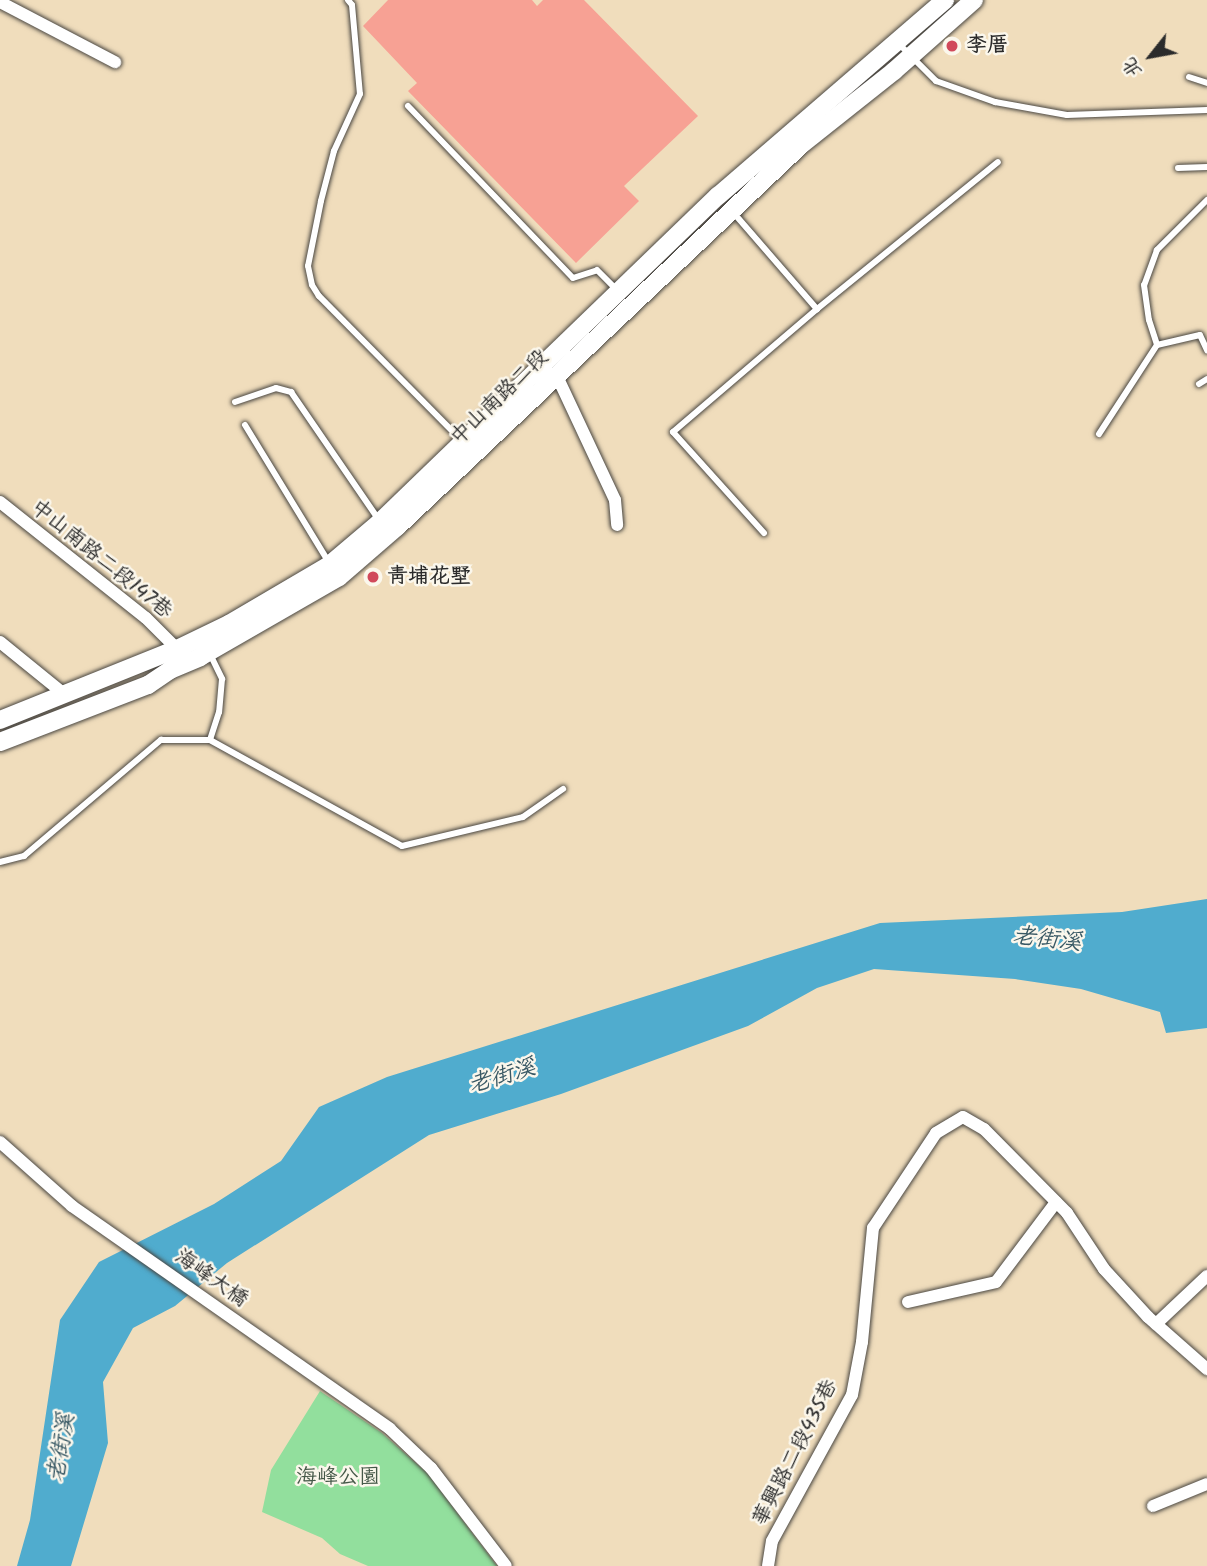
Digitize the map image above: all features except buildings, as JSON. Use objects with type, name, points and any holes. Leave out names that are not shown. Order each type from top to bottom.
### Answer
[{"type":"main road","name":"中山南路二段","points":[[0,720],[177,649],[334,570],[380,522],[556,374],[719,196],[945,0]]},
{"type":"main road","name":"中山南路二段","points":[[0,742],[148,685],[170,670],[209,652],[334,570],[469,448],[625,298],[802,144],[974,0]]},
{"type":"street","points":[[0,2],[115,62]]},
{"type":"street","points":[[556,374],[615,500],[617,525]]},
{"type":"street","name":"中山南路二段147巷","points":[[0,502],[146,618],[177,649]]},
{"type":"street","points":[[0,642],[64,694]]},
{"type":"street","name":"華興路二段435巷","points":[[768,1566],[772,1541],[852,1395],[862,1342],[873,1228],[936,1133],[963,1117],[984,1129],[1056,1202],[1104,1269],[1156,1324],[1207,1369]]},
{"type":"street","name":"海峰大橋","points":[[0,1142],[72,1206],[390,1429],[431,1468],[506,1566]]},
{"type":"street","points":[[908,1302],[996,1282],[1056,1202]]},
{"type":"street","points":[[1156,1324],[1207,1276]]},
{"type":"street","points":[[1153,1506],[1207,1483]]},
{"type":"lane","points":[[348,0],[352,5],[360,94],[334,151],[321,201],[308,266],[312,285],[319,296],[469,448]]},
{"type":"lane","points":[[897,42],[936,81],[995,102],[1067,115],[1207,110]]},
{"type":"lane","points":[[1189,77],[1207,83]]},
{"type":"lane","points":[[408,106],[573,278],[597,270],[625,298]]},
{"type":"lane","points":[[764,533],[673,432],[817,309],[998,162]]},
{"type":"lane","points":[[1178,168],[1207,167]]},
{"type":"lane","points":[[1157,345],[1149,320],[1144,285],[1157,250],[1186,218],[1207,200]]},
{"type":"lane","points":[[730,209],[817,309]]},
{"type":"lane","points":[[1099,434],[1157,345],[1200,335],[1207,350]]},
{"type":"lane","points":[[1199,384],[1207,379]]},
{"type":"lane","points":[[235,402],[276,388],[291,392],[380,522]]},
{"type":"lane","points":[[245,425],[334,570]]},
{"type":"lane","points":[[209,652],[222,679],[219,712],[210,740]]},
{"type":"lane","points":[[0,862],[24,856],[161,740],[210,740],[402,846],[523,817],[563,789]]},
{"type":"green space","name":"海峰公園","points":[[320,1391],[382,1433],[427,1473],[497,1566],[368,1566],[340,1554],[322,1538],[262,1512],[271,1470]]},
{"type":"water","name":"老街溪","points":[[1207,899],[1207,1028],[1166,1033],[1160,1012],[1081,989],[1015,979],[874,969],[817,988],[748,1026],[561,1094],[429,1135],[227,1263],[175,1306],[133,1328],[103,1382],[108,1443],[71,1566],[17,1566],[30,1520],[60,1320],[99,1262],[214,1204],[281,1161],[319,1107],[387,1077],[880,923],[1122,912]]},
{"type":"place","name":"李厝","points":[[952,46]]},
{"type":"place","name":"青埔花墅","points":[[373,577]]}]
